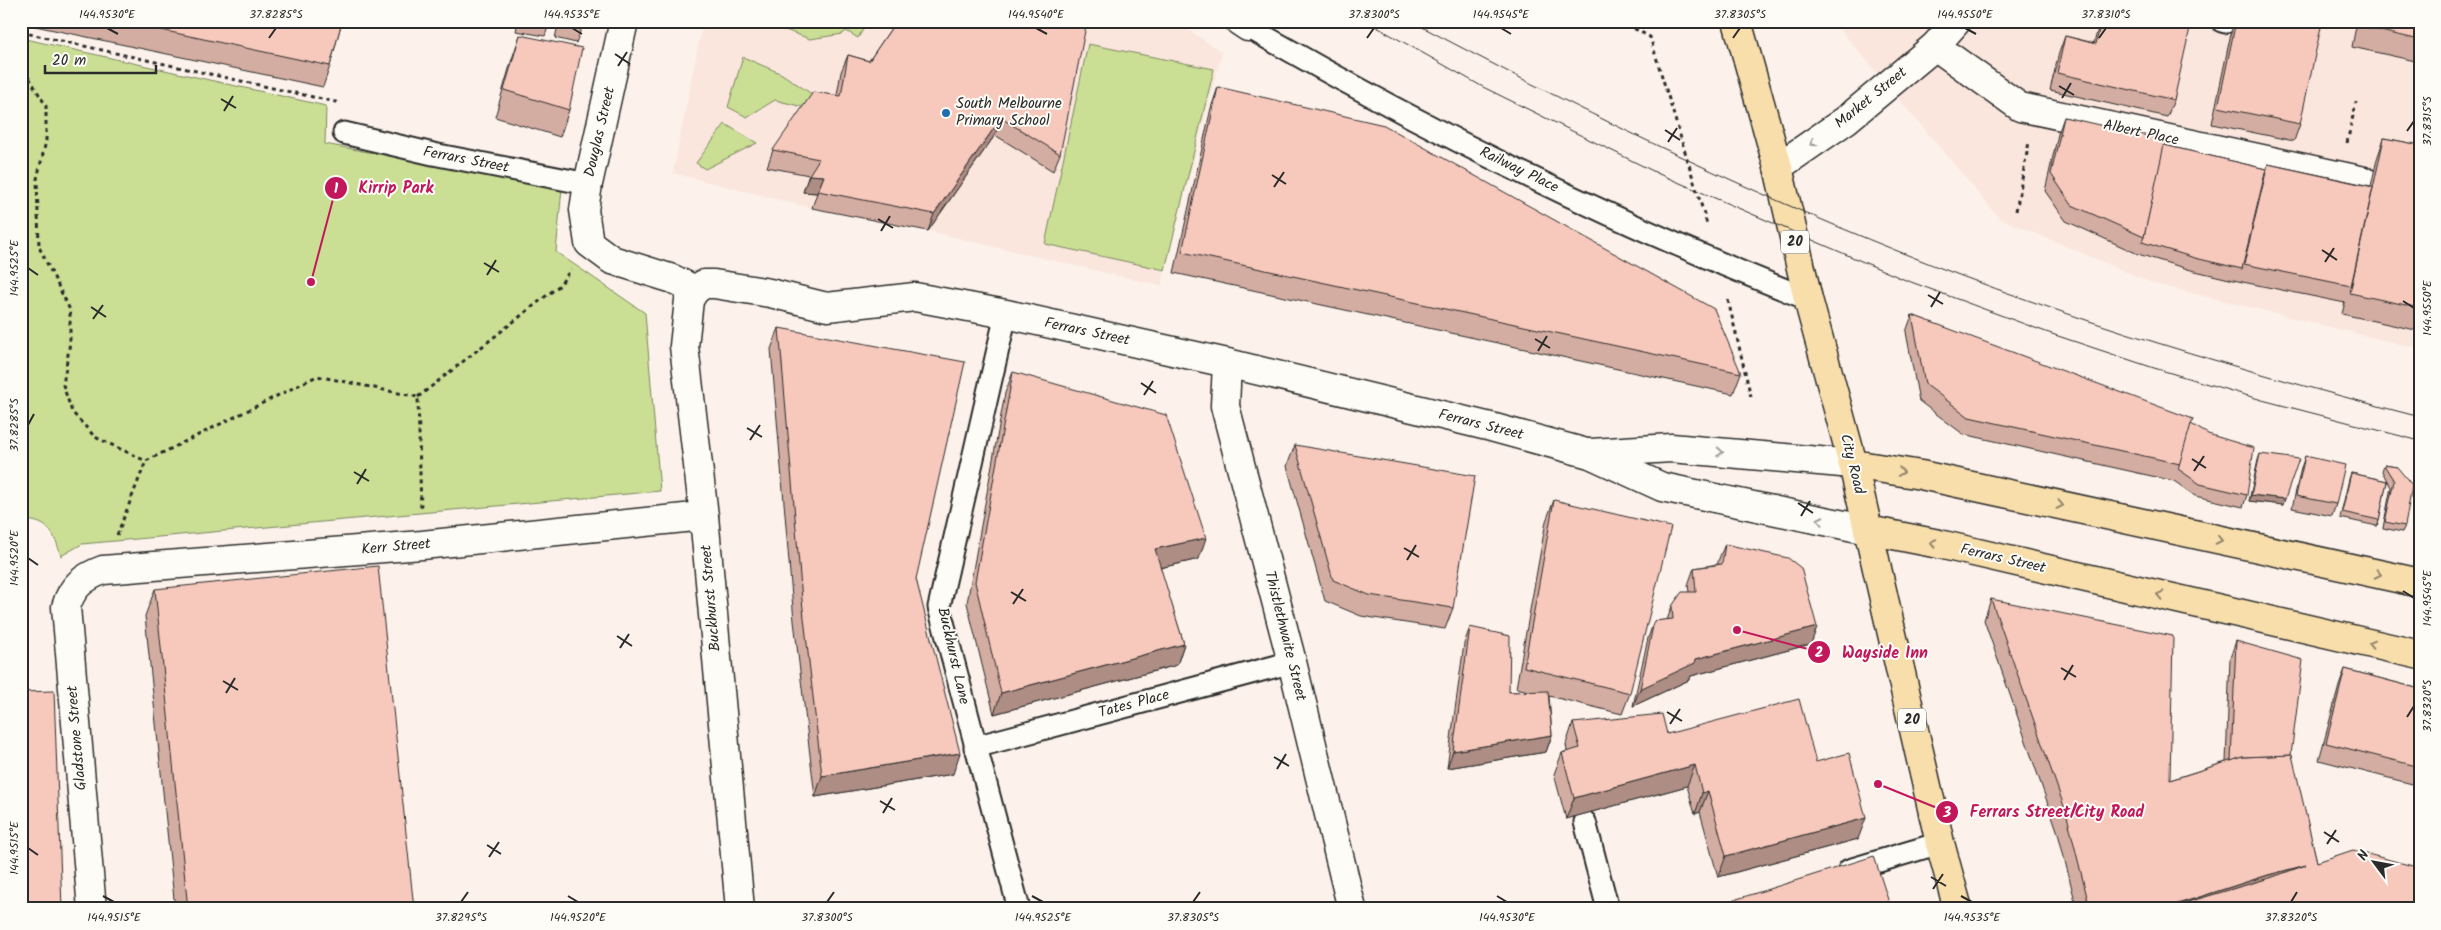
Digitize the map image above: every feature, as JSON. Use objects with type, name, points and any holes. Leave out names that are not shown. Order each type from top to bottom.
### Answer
[{"type":"main road","name":"City Road","points":[[1737,21],[1778,167],[1808,299],[1853,464],[1940,843],[1958,909]]},
{"type":"main road","name":"Ferrars Street","points":[[1853,464],[1921,475],[2420,584]]},
{"type":"main road","name":"Ferrars Street","points":[[1868,530],[1939,544],[2420,655]]},
{"type":"street","name":"Douglas Street","points":[[589,243],[584,210],[588,184],[624,21]]},
{"type":"street","name":"Market Street","points":[[1778,167],[1846,120],[1935,46],[1957,21]]},
{"type":"street","name":"Albert Place","points":[[1935,46],[2020,107],[2352,178]]},
{"type":"street","points":[[589,243],[612,260],[673,279],[695,290]]},
{"type":"street","name":"Ferrars Street","points":[[695,290],[704,284],[714,284],[770,293],[827,306],[914,298],[1006,314],[1227,363],[1590,454],[1662,487],[1868,530]]},
{"type":"street","name":"Buckhurst Street","points":[[695,290],[689,300],[684,346],[704,516],[740,909]]},
{"type":"street","name":"Thistlethwaite Street","points":[[1227,363],[1225,406],[1292,662],[1352,909]]},
{"type":"street","name":"Ferrars Street","points":[[1590,454],[1672,448],[1853,464]]},
{"type":"street","name":"Kerr Street","points":[[95,573],[422,545],[704,516]]},
{"type":"street","name":"Gladstone Street","points":[[92,909],[66,607],[76,585],[95,573]]},
{"type":"lane","name":"Railway Place","points":[[1244,24],[1342,81],[1617,218],[1719,264],[1808,299]]},
{"type":"lane","name":"Ferrars Street","points":[[344,133],[433,154],[588,184]]},
{"type":"lane","name":"Buckhurst Lane","points":[[1006,314],[939,607],[1018,909]]},
{"type":"lane","name":"Tates Place","points":[[975,747],[1292,662]]},
{"type":"lane","points":[[1585,822],[1608,909]]},
{"type":"lane","points":[[1833,874],[1940,843]]},
{"type":"path","points":[[1620,21],[1650,37],[1719,264],[1751,397]]},
{"type":"path","points":[[21,32],[341,103]]},
{"type":"path","points":[[21,64],[46,106],[46,141],[37,179],[39,246],[70,310],[70,342],[64,385],[72,412],[95,437],[146,461]]},
{"type":"path","points":[[2352,178],[2356,102]]},
{"type":"path","points":[[2016,211],[2030,136]]},
{"type":"path","points":[[418,397],[560,285],[589,243]]},
{"type":"path","points":[[95,573],[146,461],[317,376],[418,397]]},
{"type":"path","points":[[418,397],[422,545]]},
{"type":"shaded area","name":"South Melbourne Primary School","points":[[703,21],[1175,21],[1222,52],[1161,286],[928,231],[812,208],[673,173]]},
{"type":"shaded area","points":[[1833,21],[2420,21],[2420,349],[2155,284],[1999,218]]},
{"type":"green space","points":[[777,21],[860,21],[865,26],[858,38],[846,31],[843,34],[810,39],[777,27]]},
{"type":"green space","points":[[21,38],[326,106],[325,144],[562,188],[556,252],[645,313],[660,491],[82,544],[61,556],[56,540],[49,529],[38,522],[21,520]]},
{"type":"green space","points":[[1088,44],[1214,69],[1165,270],[1045,244]]},
{"type":"green space","points":[[743,57],[782,74],[831,107],[807,108],[775,100],[747,117],[728,107]]},
{"type":"green space","points":[[725,124],[757,143],[705,169],[696,163]]},
{"type":"building","points":[[119,21],[342,21],[330,66]]},
{"type":"building","points":[[896,21],[1087,21],[1060,154],[1001,118],[934,214],[818,191],[824,176],[809,175],[819,159],[773,150],[813,92],[841,96],[848,55],[869,61]]},
{"type":"building","points":[[2101,21],[2160,21],[2190,28],[2174,100],[2057,73],[2065,36],[2096,44]]},
{"type":"building","points":[[2236,21],[2289,21],[2321,27],[2300,124],[2218,107]]},
{"type":"building","points":[[2360,21],[2420,21],[2420,40],[2359,26]]},
{"type":"building","points":[[520,35],[582,48],[569,110],[504,90]]},
{"type":"building","points":[[1218,87],[1384,125],[1714,309],[1741,373],[1182,252]]},
{"type":"building","points":[[2064,117],[2166,140],[2144,237],[2072,205],[2051,174]]},
{"type":"building","points":[[2384,138],[2420,145],[2420,308],[2350,293]]},
{"type":"building","points":[[2164,145],[2266,169],[2242,269],[2195,258],[2142,242]]},
{"type":"building","points":[[2268,164],[2373,187],[2351,286],[2244,264]]},
{"type":"building","points":[[1912,315],[2193,419],[2180,464],[1969,417],[1925,384]]},
{"type":"building","points":[[779,328],[965,362],[916,579],[960,753],[822,776],[802,600]]},
{"type":"building","points":[[1013,372],[1166,415],[1206,538],[1155,549],[1184,644],[1001,693],[975,582]]},
{"type":"building","points":[[2191,424],[2208,434],[2254,448],[2247,495],[2200,484],[2178,469]]},
{"type":"building","points":[[1295,445],[1475,476],[1453,608],[1369,595],[1333,580]]},
{"type":"building","points":[[2260,454],[2299,459],[2285,499],[2251,495]]},
{"type":"building","points":[[2305,456],[2345,465],[2336,504],[2296,496]]},
{"type":"building","points":[[2384,465],[2397,467],[2412,485],[2405,526],[2385,522],[2394,481]]},
{"type":"building","points":[[2351,473],[2387,481],[2379,520],[2342,512]]},
{"type":"building","points":[[1554,500],[1671,527],[1630,693],[1524,667]]},
{"type":"building","points":[[1725,544],[1788,558],[1801,568],[1817,627],[1696,659],[1695,663],[1640,689],[1654,621],[1673,619],[1672,606],[1682,592],[1696,592],[1694,568],[1722,564]]},
{"type":"building","points":[[378,566],[414,909],[188,909],[155,589]]},
{"type":"building","points":[[1991,599],[2173,636],[2170,780],[2242,757],[2292,755],[2317,862],[2353,850],[2420,868],[2420,909],[2164,909],[2270,878],[2306,865],[2268,875],[2162,909],[2090,909],[2066,812]]},
{"type":"building","points":[[1470,627],[1510,636],[1509,692],[1548,691],[1552,735],[1453,751]]},
{"type":"building","points":[[2236,641],[2303,660],[2291,755],[2242,757],[2231,761]]},
{"type":"building","points":[[2345,669],[2420,689],[2420,767],[2326,743]]},
{"type":"building","points":[[54,691],[62,909],[21,909],[21,692]]},
{"type":"building","points":[[1799,699],[1816,762],[1849,753],[1866,818],[1726,856],[1708,791],[1702,793],[1695,765],[1574,798],[1562,753],[1580,748],[1573,723],[1662,714],[1667,734]]},
{"type":"building","points":[[1874,856],[1891,909],[1705,909]]},
{"type":"tram line","points":[[1366,21],[1483,87],[1659,174],[1903,279],[2046,332],[2154,368],[2262,400],[2420,441]]},
{"type":"tram line","points":[[1411,21],[1531,84],[1652,143],[1775,200],[1900,252],[2028,300],[2157,343],[2222,363],[2420,417]]},
{"type":"place","name":"South Melbourne Primary School","points":[[946,113]]},
{"type":"place","name":"Kirrip Park","points":[[311,282]]},
{"type":"place","name":"Wayside Inn","points":[[1737,630]]},
{"type":"place","name":"Ferrars Street/City Road","points":[[1878,784]]}]
